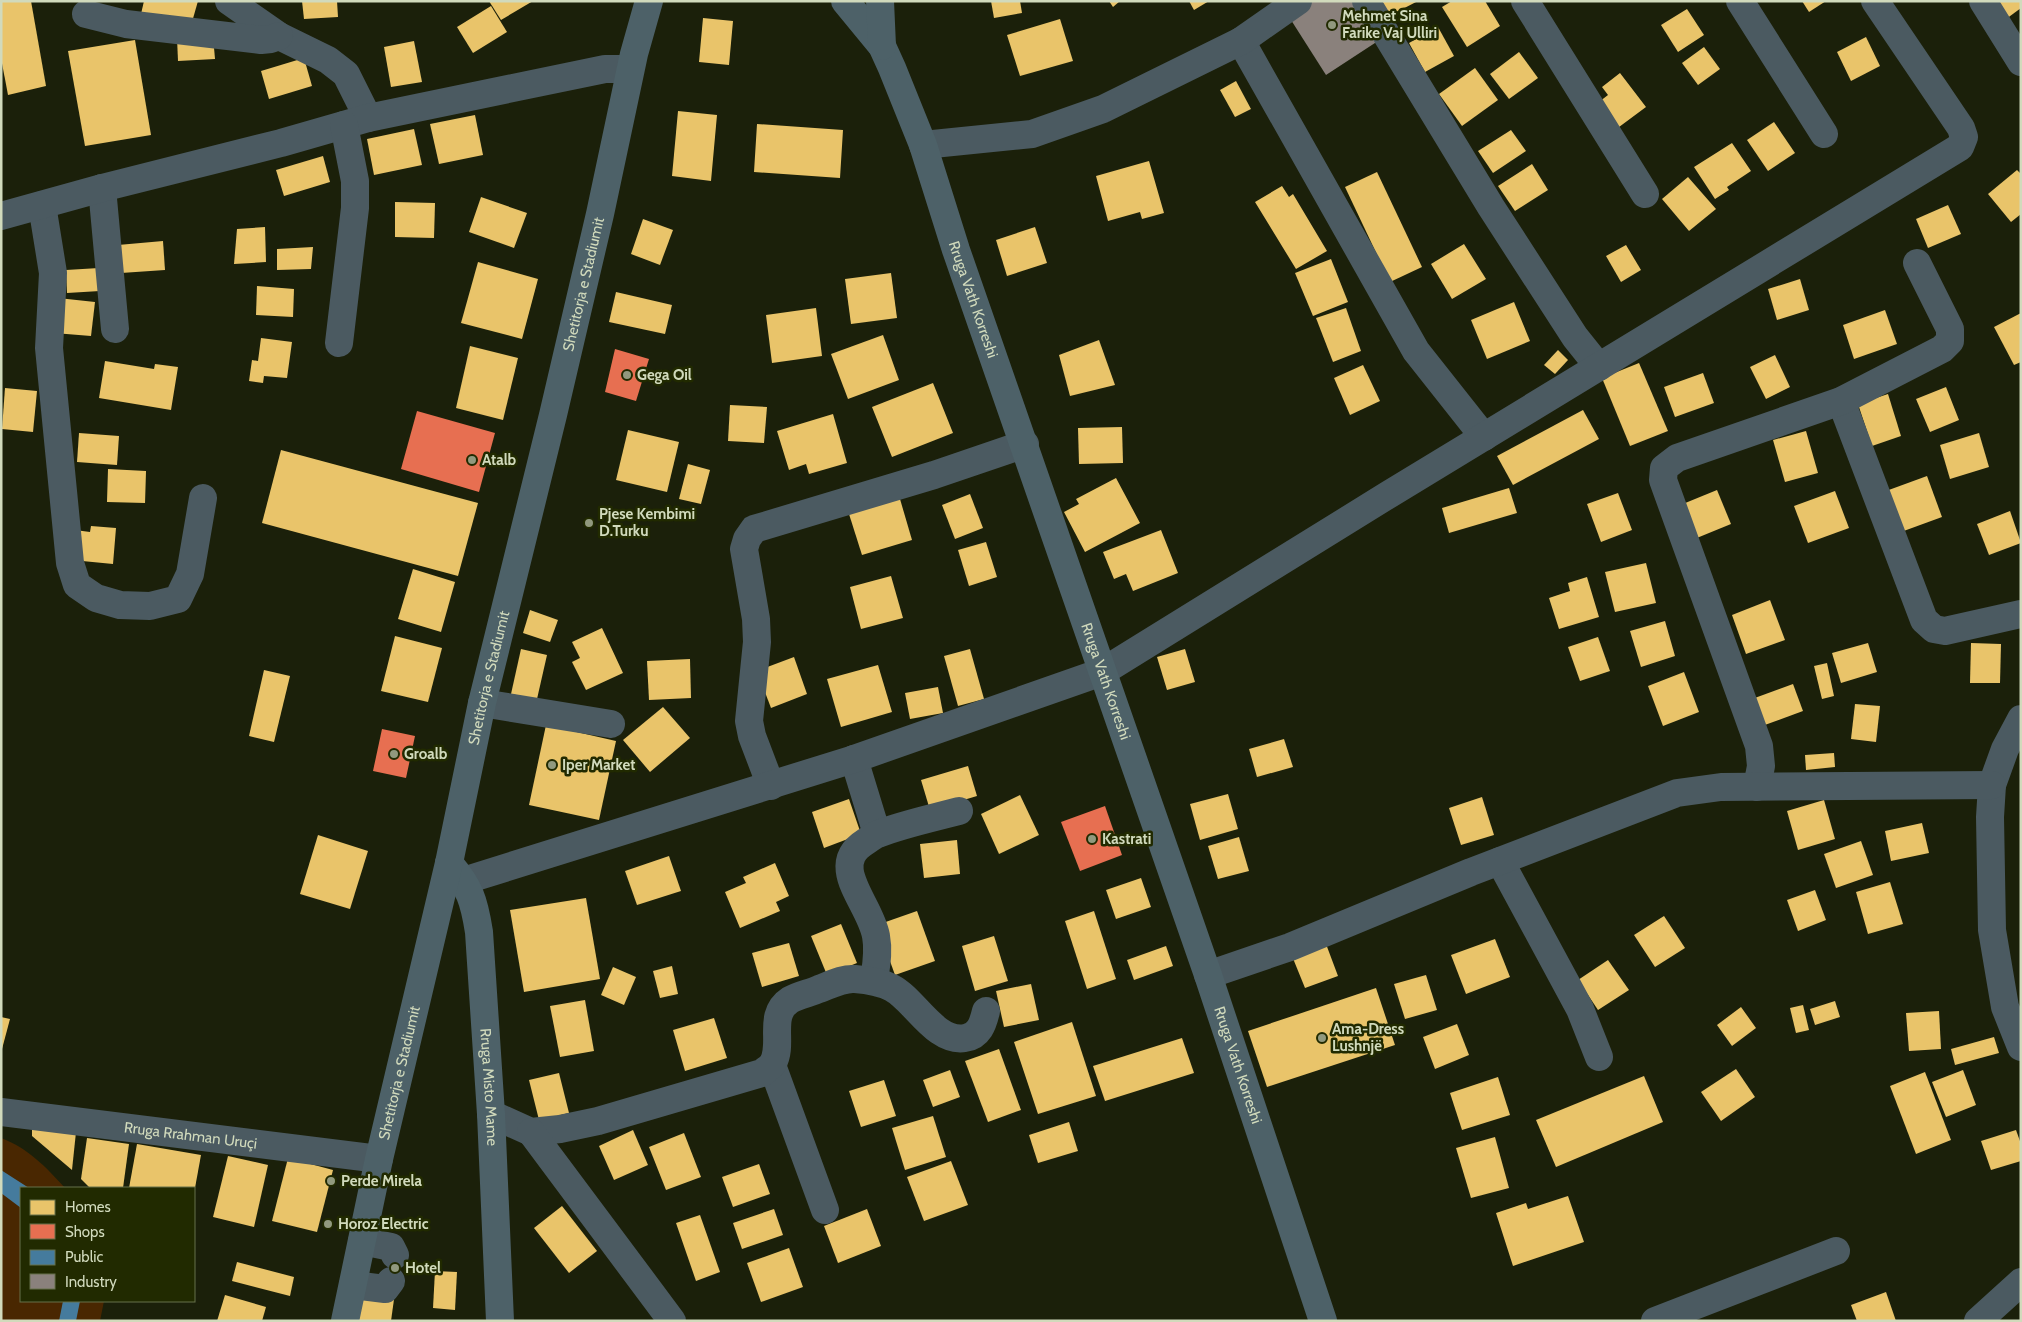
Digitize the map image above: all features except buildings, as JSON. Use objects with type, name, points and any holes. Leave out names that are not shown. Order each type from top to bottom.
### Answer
[{"type":"main road","name":"Shetitorja e Stadiumit","points":[[345,1321],[379,1159],[456,872],[482,703],[600,214],[630,69],[649,1]]},
{"type":"main road","name":"Shetitorja e Stadiumit","points":[[640,37],[670,1]]},
{"type":"main road","name":"Rruga Vath Korreshi","points":[[845,1],[882,46],[923,145],[956,250],[1208,974],[1323,1321]]},
{"type":"main road","name":"Rruga Vath Korreshi","points":[[880,1],[882,46]]},
{"type":"main road","name":"Rruga Misto Mame","points":[[456,872],[474,904],[479,932],[491,1114],[500,1321]]},
{"type":"street","points":[[229,1],[278,36],[328,60],[346,74],[356,122],[355,208],[339,343]]},
{"type":"street","points":[[923,145],[1032,134],[1103,109],[1241,41],[1298,1]]},
{"type":"street","points":[[1366,1],[1491,207],[1575,337],[1599,367]]},
{"type":"street","points":[[1525,1],[1645,194]]},
{"type":"street","points":[[1740,1],[1824,134]]},
{"type":"street","points":[[456,872],[771,786],[1102,672],[1960,147],[1964,137],[1961,128],[1875,1]]},
{"type":"street","points":[[1983,1],[2021,62]]},
{"type":"street","points":[[86,14],[126,24],[261,40],[278,36]]},
{"type":"street","points":[[1241,41],[1416,351],[1484,437]]},
{"type":"street","points":[[1,216],[356,122],[605,69],[630,69]]},
{"type":"street","points":[[102,188],[115,329]]},
{"type":"street","points":[[42,205],[53,273],[50,358],[70,563],[77,585],[96,598],[120,606],[150,606],[178,599],[190,574],[203,498]]},
{"type":"street","points":[[1757,787],[1761,766],[1759,746],[1663,480],[1664,468],[1677,458],[1841,401],[1942,349],[1950,342],[1950,329],[1917,263]]},
{"type":"street","points":[[1841,401],[1924,620],[1934,629],[1945,631],[2021,614]]},
{"type":"street","points":[[771,786],[752,736],[749,721],[757,642],[756,619],[744,549],[747,539],[754,529],[934,475],[1025,444]]},
{"type":"street","points":[[482,703],[611,724]]},
{"type":"street","points":[[2021,719],[2005,749],[1992,785],[1990,817],[1992,930],[2005,1007],[2021,1047]]},
{"type":"street","points":[[854,759],[877,834]]},
{"type":"street","points":[[1208,974],[1290,947],[1500,861],[1677,794],[1721,787],[1992,785]]},
{"type":"street","points":[[874,981],[878,956],[876,935],[866,908],[849,875],[849,860],[856,848],[877,834],[959,811]]},
{"type":"street","points":[[1500,861],[1580,1009],[1599,1057]]},
{"type":"street","points":[[531,1132],[560,1129],[598,1121],[762,1073],[772,1065],[777,1052],[776,1024],[780,1011],[790,1000],[836,983],[852,979],[874,981],[893,989],[941,1033],[958,1039],[973,1037],[983,1025],[986,1011]]},
{"type":"street","points":[[772,1065],[825,1210]]},
{"type":"street","name":"Rruga Rrahman Uruçi","points":[[1,1112],[379,1159]]},
{"type":"street","points":[[491,1114],[531,1132],[672,1321]]},
{"type":"street","points":[[353,1285],[385,1289],[393,1268],[391,1247],[362,1241]]},
{"type":"street","points":[[1654,1321],[1836,1251]]},
{"type":"street","points":[[1978,1321],[2021,1282]]},
{"type":"shaded area","points":[[1,1138],[28,1153],[44,1166],[64,1187],[20,1187],[20,1302],[104,1302],[100,1321],[1,1321]]},
{"type":"place","name":"Mehmet Sina Farike Vaj Ulliri","points":[[1332,25]]},
{"type":"place","name":"Gega Oil","points":[[627,375]]},
{"type":"place","name":"Atalb","points":[[472,460]]},
{"type":"place","name":"Pjese Kembimi D.Turku","points":[[589,523]]},
{"type":"place","name":"Groalb","points":[[394,754]]},
{"type":"place","name":"Iper Market","points":[[552,765]]},
{"type":"place","name":"Kastrati","points":[[1092,839]]},
{"type":"place","name":"Ama-Dress Lushnjë","points":[[1322,1038]]},
{"type":"place","name":"Perde Mirela","points":[[331,1181]]},
{"type":"place","name":"Horoz Electric","points":[[328,1224]]},
{"type":"place","name":"Hotel","points":[[395,1268]]}]
